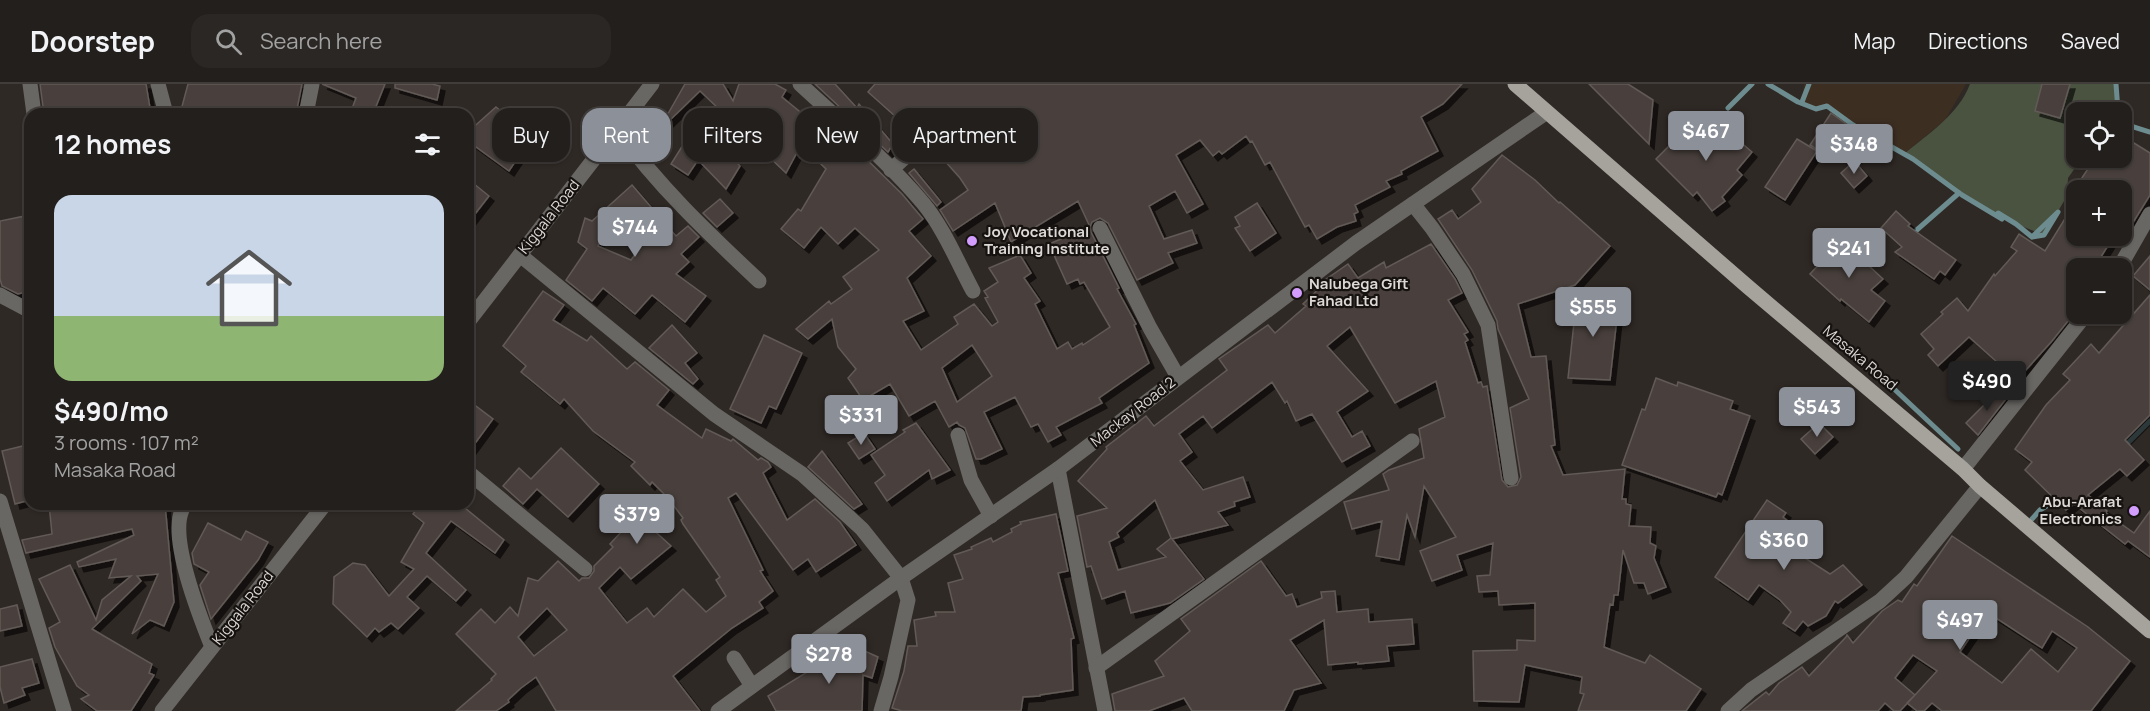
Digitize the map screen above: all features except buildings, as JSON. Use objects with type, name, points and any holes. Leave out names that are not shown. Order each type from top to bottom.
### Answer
[{"type":"main road","name":"Masaka Road","points":[[1515,84],[2150,631]]},
{"type":"street","points":[[30,84],[33,108]]},
{"type":"street","points":[[158,84],[164,108]]},
{"type":"street","points":[[307,108],[312,84]]},
{"type":"street","name":"Kiggala Road","points":[[633,108],[652,84]]},
{"type":"street","points":[[800,84],[923,203],[933,216],[973,291]]},
{"type":"street","name":"Mackay Road 2","points":[[718,711],[901,578],[1058,470],[1356,243],[1547,112]]},
{"type":"street","name":"Kiggala Road","points":[[474,314],[592,162]]},
{"type":"street","points":[[642,162],[712,237],[759,281]]},
{"type":"street","points":[[891,170],[900,162]]},
{"type":"street","points":[[1413,204],[1463,274],[1488,325],[1511,478]]},
{"type":"street","points":[[2125,258],[2150,214]]},
{"type":"street","points":[[1100,228],[1150,328],[1178,377]]},
{"type":"street","points":[[520,255],[714,414],[802,474],[856,524],[901,578],[908,600],[881,711]]},
{"type":"street","points":[[0,295],[24,308]]},
{"type":"street","points":[[1963,469],[2078,324]]},
{"type":"street","points":[[958,435],[971,480],[991,516]]},
{"type":"street","points":[[1096,668],[1412,441]]},
{"type":"street","points":[[1058,470],[1105,711]]},
{"type":"street","points":[[474,477],[585,569]]},
{"type":"street","points":[[1728,711],[1751,690],[1888,595],[1906,577],[1980,486]]},
{"type":"street","points":[[0,501],[64,711]]},
{"type":"street","points":[[182,510],[177,520],[193,601],[212,647]]},
{"type":"street","name":"Kiggala Road","points":[[162,711],[320,510]]},
{"type":"street","points":[[734,658],[752,686]]},
{"type":"shaded area","points":[[1804,84],[1966,84],[1945,120],[1904,154],[1853,125],[1827,106],[1816,109],[1802,102]]},
{"type":"green space","points":[[1970,84],[2116,84],[2118,102],[2066,102],[2066,168],[2075,168],[2066,180],[2066,198],[2044,235],[2016,224],[1999,214],[2002,219],[1962,195],[1904,154],[1951,114]]},
{"type":"waterway","points":[[1728,108],[1752,84]]},
{"type":"waterway","points":[[1768,84],[1798,102],[1816,109],[1827,106],[1853,125],[1913,159],[1962,195],[2002,219],[1998,213],[2016,224],[2032,237],[2044,235],[2058,212],[2032,237]]},
{"type":"waterway","points":[[1802,102],[1809,84]]},
{"type":"waterway","points":[[2116,84],[2117,102]]},
{"type":"waterway","points":[[2132,126],[2150,132]]},
{"type":"waterway","points":[[1911,235],[1959,193]]},
{"type":"waterway","points":[[1893,388],[1958,449]]},
{"type":"waterway","points":[[2123,448],[2150,421]]},
{"type":"waterway","points":[[2032,519],[2040,510],[2060,498]]},
{"type":"place","name":"Joy Vocational Training Institute","points":[[972,241]]},
{"type":"place","name":"Nalubega Gift Fahad Ltd","points":[[1297,293]]},
{"type":"place","name":"Abu-Arafat Electronics","points":[[2134,511]]}]
